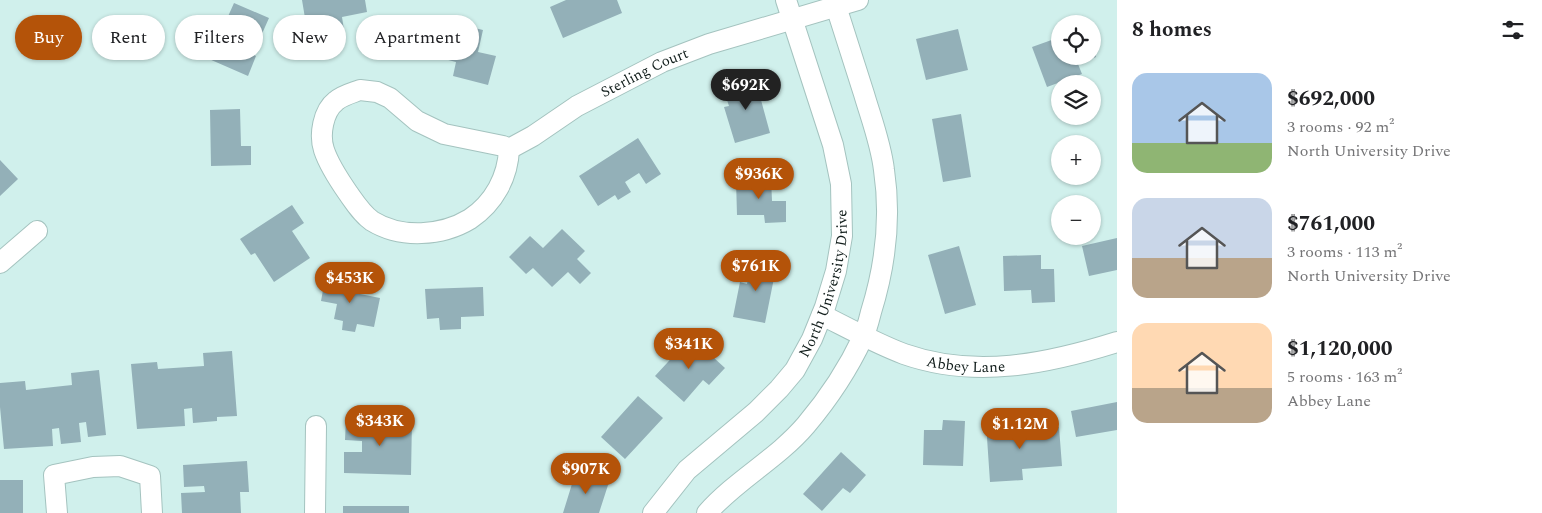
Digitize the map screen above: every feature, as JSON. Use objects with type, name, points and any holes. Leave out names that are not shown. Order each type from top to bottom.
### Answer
[{"type":"street","name":"North University Drive","points":[[654,513],[687,470],[756,412],[779,390],[795,370],[812,339],[822,315],[836,271],[842,236],[841,184],[832,145],[786,0]]},
{"type":"street","name":"Sterling Court","points":[[509,149],[533,136],[577,106],[662,62],[709,44],[793,20],[835,3],[858,0]]},
{"type":"street","points":[[707,513],[719,499],[767,462],[804,427],[835,387],[864,335],[881,274],[887,228],[887,196],[884,169],[873,124],[835,3]]},
{"type":"street","points":[[360,90],[377,92],[390,98],[417,121],[444,134],[504,146],[509,149],[505,176],[498,191],[478,213],[451,228],[434,232],[408,233],[385,227],[372,221],[360,211],[340,182],[324,151],[322,131],[325,118],[335,102],[348,93],[360,90]]},
{"type":"street","points":[[0,263],[37,231]]},
{"type":"street","name":"Abbey Lane","points":[[822,315],[903,354],[951,366],[994,368],[1072,356],[1117,342]]},
{"type":"street","points":[[315,513],[316,426]]},
{"type":"street","points":[[57,513],[54,475],[93,467],[120,466],[150,476],[152,513]]},
{"type":"building","points":[[302,0],[365,0],[367,12],[346,16],[304,15]]},
{"type":"building","points":[[566,0],[617,0],[622,13],[563,38],[550,7]]},
{"type":"building","points":[[234,3],[262,15],[229,15]]},
{"type":"building","points":[[263,15],[269,18],[263,32]]},
{"type":"building","points":[[479,29],[483,30],[479,48]]},
{"type":"building","points":[[958,29],[968,70],[926,80],[916,39]]},
{"type":"building","points":[[1051,40],[1051,65],[1078,65],[1082,74],[1051,75],[1051,86],[1047,87],[1032,47]]},
{"type":"building","points":[[479,52],[496,56],[488,85],[453,76],[456,62],[448,60],[479,60]]},
{"type":"building","points":[[211,60],[254,60],[248,76]]},
{"type":"building","points":[[755,78],[770,133],[735,143],[724,107],[729,106],[723,88]]},
{"type":"building","points":[[240,109],[241,146],[251,146],[251,165],[211,166],[210,110]]},
{"type":"building","points":[[961,114],[971,177],[943,182],[932,119]]},
{"type":"building","points":[[638,138],[661,174],[646,184],[639,173],[625,182],[631,192],[618,200],[615,195],[598,206],[579,176]]},
{"type":"building","points":[[0,160],[18,179],[0,196]]},
{"type":"building","points":[[771,178],[772,201],[786,201],[786,222],[765,223],[764,215],[737,215],[736,180]]},
{"type":"building","points":[[292,205],[304,223],[292,231],[310,258],[274,282],[255,253],[251,255],[240,239]]},
{"type":"building","points":[[562,229],[585,251],[577,259],[591,273],[580,284],[568,272],[552,287],[533,268],[526,274],[509,257],[530,236],[543,248]]},
{"type":"building","points":[[1117,238],[1117,270],[1089,276],[1082,246],[1101,245],[1101,242]]},
{"type":"building","points":[[959,246],[976,305],[945,314],[928,255]]},
{"type":"building","points":[[1041,255],[1041,269],[1054,269],[1055,302],[1032,303],[1031,290],[1004,291],[1003,256]]},
{"type":"building","points":[[752,258],[777,263],[765,323],[733,317],[740,282],[747,284]]},
{"type":"building","points":[[326,274],[348,279],[345,291],[380,298],[374,327],[357,324],[355,332],[342,330],[343,321],[334,319],[337,304],[321,301]]},
{"type":"building","points":[[483,287],[484,316],[461,317],[461,329],[440,330],[439,318],[427,319],[425,289]]},
{"type":"building","points":[[691,337],[725,368],[709,385],[703,380],[684,402],[655,376]]},
{"type":"building","points":[[232,351],[237,416],[217,417],[217,421],[193,423],[192,408],[184,409],[185,426],[137,429],[131,364],[157,362],[158,369],[204,366],[203,353]]},
{"type":"building","points":[[99,370],[106,435],[88,437],[86,422],[79,423],[81,442],[61,444],[59,428],[52,429],[53,446],[4,449],[0,383],[25,381],[26,390],[72,385],[71,373]]},
{"type":"building","points":[[638,396],[663,418],[625,459],[601,437]]},
{"type":"building","points":[[1117,402],[1117,430],[1076,437],[1071,411]]},
{"type":"building","points":[[346,419],[412,420],[411,475],[344,473],[344,452],[362,452],[362,441],[345,440]]},
{"type":"building","points":[[943,420],[965,421],[963,466],[923,465],[924,430],[942,430]]},
{"type":"building","points":[[1021,420],[1021,430],[1059,427],[1062,466],[1022,469],[1023,480],[990,482],[986,423]]},
{"type":"building","points":[[841,452],[866,475],[850,493],[843,488],[822,511],[803,494]]},
{"type":"building","points":[[247,461],[249,492],[240,492],[241,513],[182,513],[181,493],[205,492],[204,486],[184,487],[183,465]]},
{"type":"building","points":[[576,471],[609,482],[599,513],[563,513]]},
{"type":"building","points":[[0,480],[23,480],[23,513],[0,513]]},
{"type":"building","points":[[343,506],[409,506],[409,513],[343,513]]}]
